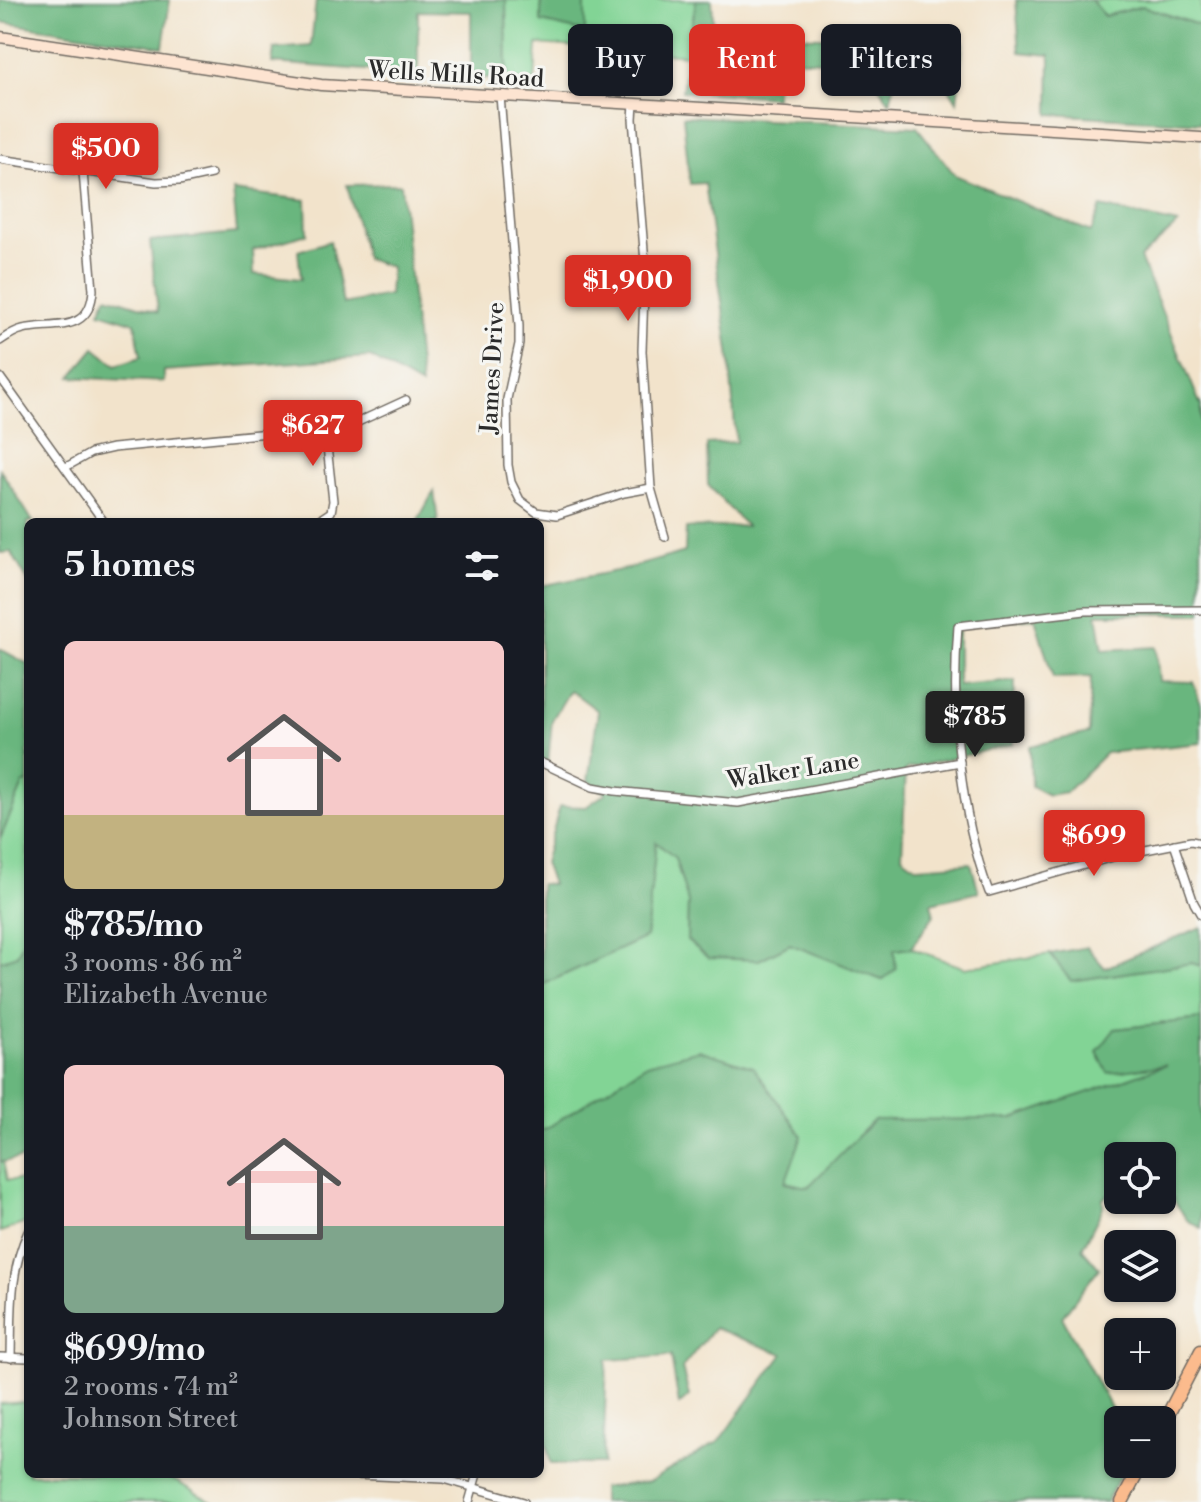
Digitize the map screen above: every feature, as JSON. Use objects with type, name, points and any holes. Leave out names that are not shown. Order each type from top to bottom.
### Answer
[{"type":"highway","points":[[1172,1406],[1201,1351]]},
{"type":"highway","points":[[1122,1502],[1135,1478]]},
{"type":"main road","name":"Wells Mills Road","points":[[0,37],[297,83],[1201,138]]},
{"type":"street","name":"James Drive","points":[[500,96],[519,326],[519,344],[507,399],[508,465],[515,493],[536,512],[557,515],[624,493],[651,488]]},
{"type":"street","points":[[634,104],[645,262],[642,351],[651,488],[665,537]]},
{"type":"street","points":[[0,159],[156,182],[211,174]]},
{"type":"street","points":[[0,341],[26,328],[72,323],[83,317],[90,308],[93,290],[83,172]]},
{"type":"street","points":[[0,377],[101,518]]},
{"type":"street","points":[[66,467],[91,453],[113,448],[325,428],[358,422],[406,400]]},
{"type":"street","points":[[322,518],[331,512],[333,501],[325,428]]},
{"type":"street","points":[[1201,610],[1085,611],[958,626],[955,671],[960,762],[974,852],[989,892],[1120,855],[1191,841],[1201,843]]},
{"type":"street","name":"Walker Lane","points":[[544,764],[593,787],[679,799],[738,803],[960,762]]},
{"type":"street","points":[[1174,844],[1201,915]]},
{"type":"street","points":[[11,1358],[12,1281],[24,1240]]},
{"type":"street","points":[[0,1357],[24,1358]]},
{"type":"street","points":[[422,1478],[474,1486],[524,1502]]},
{"type":"street","points":[[469,1502],[476,1478]]},
{"type":"green space","points":[[0,0],[170,0],[163,47],[0,22]]},
{"type":"green space","points":[[316,0],[506,0],[507,80],[471,77],[471,12],[418,11],[418,74],[272,63],[274,49],[311,46]]},
{"type":"green space","points":[[506,0],[541,0],[541,22],[568,28],[568,46],[537,44],[535,81],[507,80]]},
{"type":"green space","points":[[541,0],[585,0],[585,24],[568,24],[568,28],[541,22]]},
{"type":"green space","points":[[585,0],[696,0],[692,24],[689,24],[687,55],[673,54],[673,24],[585,24]]},
{"type":"green space","points":[[696,0],[712,0],[713,24],[692,24]]},
{"type":"green space","points":[[1016,0],[1091,0],[1105,16],[1142,6],[1201,26],[1201,123],[1049,114],[1050,55],[1020,52]]},
{"type":"green space","points":[[1091,0],[1201,0],[1201,26],[1143,6],[1105,16]]},
{"type":"green space","points":[[805,37],[821,37],[821,61],[805,60]]},
{"type":"green space","points":[[689,46],[689,91],[682,91]]},
{"type":"green space","points":[[683,116],[917,127],[955,175],[1091,232],[1101,207],[1178,224],[1140,258],[1201,406],[1201,614],[1097,614],[1103,650],[1156,647],[1159,681],[1193,682],[1201,705],[1201,743],[1106,753],[1066,792],[1048,795],[1031,786],[1030,746],[1089,733],[1091,677],[1053,678],[1035,618],[958,626],[958,686],[1015,681],[1013,744],[906,769],[902,856],[917,867],[971,863],[979,892],[931,903],[934,915],[911,948],[894,950],[896,969],[882,980],[790,944],[759,960],[708,958],[687,940],[688,902],[675,858],[656,842],[646,937],[544,984],[544,884],[552,884],[544,863],[560,806],[586,807],[606,793],[588,781],[598,711],[570,690],[552,720],[548,763],[544,762],[544,585],[626,569],[685,552],[686,528],[746,526],[708,485],[707,444],[736,442],[729,351],[705,183],[690,184]]},
{"type":"green space","points":[[401,184],[421,386],[370,357],[164,371],[164,382],[71,377],[95,348],[116,365],[141,357],[135,323],[100,312],[107,296],[158,312],[150,241],[237,233],[233,191],[306,200],[307,234],[253,250],[254,274],[301,279],[298,251],[330,241],[343,304],[389,295],[391,267],[366,259],[347,185]]},
{"type":"green space","points":[[0,469],[31,518],[24,518],[24,574],[11,552],[0,553]]},
{"type":"green space","points":[[434,491],[437,518],[419,518]]},
{"type":"green space","points":[[0,649],[24,662],[24,783],[0,839]]},
{"type":"green space","points":[[23,784],[24,940],[17,955],[0,961],[0,839]]},
{"type":"green space","points":[[656,841],[675,857],[688,902],[687,940],[759,960],[790,944],[882,980],[894,950],[911,948],[965,968],[1050,954],[1072,981],[1192,963],[1201,966],[1201,1019],[1116,1029],[1172,1063],[1126,1142],[1104,1142],[1104,1198],[1066,1229],[1099,1268],[1062,1317],[1110,1406],[1104,1406],[1104,1478],[1119,1478],[1106,1502],[635,1502],[864,1363],[808,1187],[544,1129],[544,984],[646,937]]},
{"type":"green space","points":[[1201,927],[1201,966],[1192,963],[1071,981],[1050,954],[1087,947],[1105,968]]},
{"type":"green space","points":[[24,940],[24,1158],[3,1162],[0,1160],[0,961],[17,955]]},
{"type":"green space","points":[[1201,1019],[1201,1228],[1187,1220],[1176,1203],[1176,1142],[1104,1142],[1103,1208],[1082,1249],[1099,1268],[1062,1317],[1110,1406],[1104,1406],[1104,1478],[1119,1478],[1106,1502],[602,1502],[602,1488],[648,1482],[718,1442],[783,1354],[714,1328],[682,1368],[689,1396],[679,1405],[671,1356],[607,1360],[603,1464],[551,1464],[544,1434],[544,1129],[647,1064],[699,1050],[753,1067],[802,1136],[785,1183],[808,1187],[874,1120],[1012,1119],[1166,1065],[1108,1073],[1097,1052],[1115,1029]]},
{"type":"green space","points":[[0,1160],[7,1180],[24,1180],[24,1223],[0,1232]]},
{"type":"green space","points":[[24,1402],[24,1478],[170,1478],[212,1502],[0,1502],[0,1404]]}]
